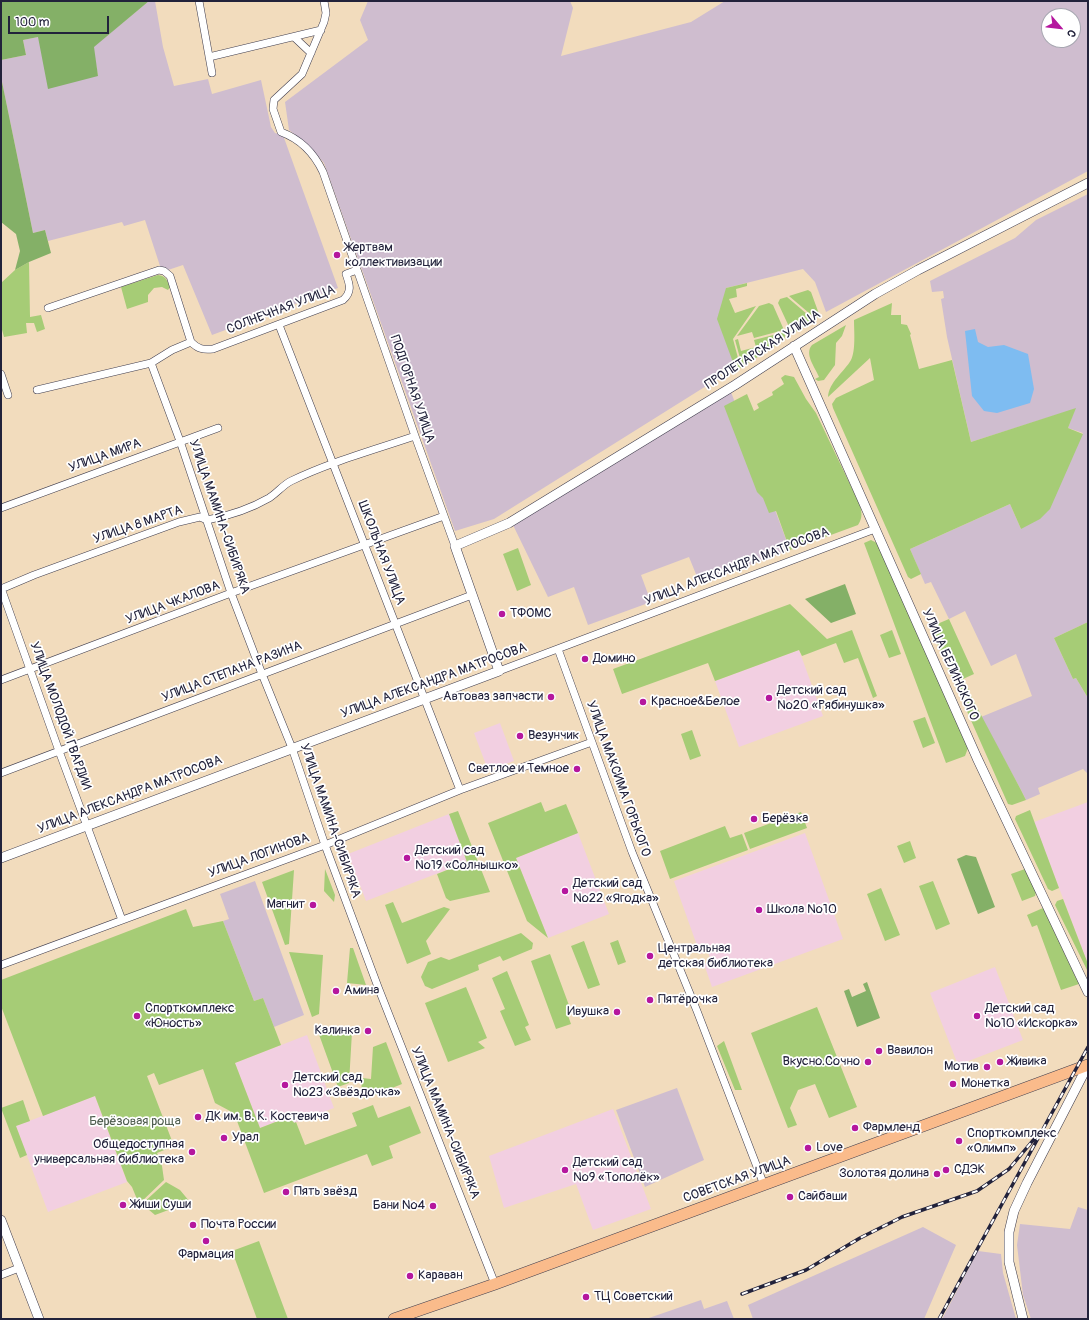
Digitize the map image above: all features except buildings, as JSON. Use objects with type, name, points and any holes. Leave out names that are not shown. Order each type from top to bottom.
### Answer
[{"type":"main road","name":"СОВЕТСКАЯ УЛИЦА","points":[[394,1319],[495,1284],[1088,1065]]},
{"type":"street","points":[[199,1],[212,73]]},
{"type":"street","points":[[294,37],[311,53],[324,22],[326,13],[324,1]]},
{"type":"street","points":[[209,57],[321,30]]},
{"type":"street","name":"ПОДГОРНАЯ УЛИЦА","points":[[311,53],[302,74],[274,100],[273,109],[281,132],[292,136],[305,146],[318,162],[498,671]]},
{"type":"street","name":"ПРОЛЕТАРСКАЯ УЛИЦА","points":[[455,546],[509,523],[735,384],[875,294],[918,270],[1088,183]]},
{"type":"street","points":[[37,390],[151,363],[172,350],[192,342],[170,276],[164,271],[158,270],[48,308]]},
{"type":"street","name":"СОЛНЕЧНАЯ УЛИЦА","points":[[192,342],[196,347],[202,350],[213,349],[343,300],[350,292],[350,285],[346,274],[357,270]]},
{"type":"street","name":"ШКОЛЬНАЯ УЛИЦА","points":[[279,324],[460,790]]},
{"type":"street","name":"УЛИЦА БЕЛИНСКОГО","points":[[794,346],[977,758],[1088,992]]},
{"type":"street","name":"УЛИЦА МАМИНА-СИБИРЯКА","points":[[151,363],[180,441],[231,593],[292,748],[325,845],[378,987],[495,1284]]},
{"type":"street","points":[[1,374],[8,394]]},
{"type":"street","name":"УЛИЦА МИРА","points":[[1,508],[218,428]]},
{"type":"street","name":"УЛИЦА 8 МАРТА","points":[[1,589],[34,575],[179,522],[200,517],[207,520],[222,517],[248,508],[271,497],[290,482],[334,463],[415,436]]},
{"type":"street","name":"УЛИЦА ЧКАЛОВА","points":[[1,680],[231,593],[444,516]]},
{"type":"street","name":"УЛИЦА АЛЕКСАНДРА МАТРОСОВА","points":[[1,858],[875,529]]},
{"type":"street","name":"УЛИЦА МОЛОДОЙ ГВАРДИИ","points":[[1,589],[58,751],[88,825],[122,920]]},
{"type":"street","name":"УЛИЦА СТЕПАНА РАЗИНА","points":[[1,773],[394,623],[472,595]]},
{"type":"street","name":"УЛИЦА МАКСИМА ГОРЬКОГО","points":[[558,649],[632,852],[697,1012],[764,1185]]},
{"type":"street","name":"УЛИЦА ЛОГИНОВА","points":[[1,965],[325,845],[460,790],[592,742]]},
{"type":"street","points":[[1023,1319],[1009,1262],[1009,1232],[1014,1212],[1027,1183],[1088,1065]]},
{"type":"street","points":[[1,1220],[40,1319]]},
{"type":"street","points":[[1,1275],[19,1268]]},
{"type":"shaded area","points":[[149,1],[155,1],[163,47],[174,86],[208,79],[212,94],[261,80],[271,127],[275,133],[283,135],[338,288],[212,335],[183,265],[168,270],[160,266],[145,220],[124,226],[122,222],[48,241],[45,230],[33,233],[1,77],[1,60],[26,55],[23,40],[38,37],[98,76],[93,47]]},
{"type":"shaded area","points":[[368,1],[570,1],[573,8],[561,56],[691,22],[725,1],[1088,1],[1088,171],[826,312],[815,282],[803,269],[726,288],[733,362],[708,378],[711,383],[494,519],[455,531],[324,163],[308,145],[289,130],[285,102],[368,40],[360,20]]},
{"type":"shaded area","points":[[1088,194],[1088,622],[1054,638],[1073,679],[1076,678],[1088,698],[1088,774],[1083,769],[1038,788],[1040,794],[1026,800],[981,717],[1032,696],[1016,654],[991,666],[965,611],[949,619],[931,582],[925,584],[910,549],[1010,504],[1021,529],[1083,433],[1068,428],[1075,409],[971,442],[947,337],[941,299],[944,298],[943,291],[932,292],[930,281],[1015,238],[1036,220]]},
{"type":"shaded area","points":[[731,392],[790,550],[700,584],[689,557],[641,575],[651,602],[588,625],[574,587],[548,597],[513,525]]},
{"type":"shaded area","name":"Детский сад №20 «Рябинушка»","points":[[799,650],[823,716],[739,747],[715,681]]},
{"type":"shaded area","points":[[500,723],[514,761],[488,770],[474,733]]},
{"type":"shaded area","points":[[1088,802],[1088,964],[1034,822]]},
{"type":"shaded area","name":"Детский сад №19 «Солнышко»","points":[[449,814],[467,862],[366,901],[348,854]]},
{"type":"shaded area","name":"Детский сад №22 «Ягодка»","points":[[578,833],[609,914],[548,938],[516,858]]},
{"type":"shaded area","name":"Школа №10","points":[[805,833],[843,939],[712,987],[704,964],[711,961],[708,952],[700,954],[674,881]]},
{"type":"shaded area","points":[[255,881],[304,1015],[274,1027],[263,998],[254,1001],[223,921],[229,919],[220,894]]},
{"type":"shaded area","name":"Детский сад №10 «Искорка»","points":[[995,967],[1023,1040],[958,1065],[930,993]]},
{"type":"shaded area","name":"Детский сад №23 «Звёздочка»","points":[[307,1035],[334,1108],[294,1123],[291,1116],[260,1128],[235,1063]]},
{"type":"shaded area","points":[[677,1088],[704,1160],[645,1187],[616,1110]]},
{"type":"shaded area","points":[[95,1096],[127,1182],[48,1212],[16,1126]]},
{"type":"shaded area","name":"Детский сад №9 «Тополёк»","points":[[613,1109],[651,1209],[593,1230],[576,1184],[504,1208],[489,1156]]},
{"type":"shaded area","points":[[1078,1207],[1088,1210],[1088,1319],[1031,1319],[1023,1295],[1017,1245],[1020,1224],[1070,1229]]},
{"type":"shaded area","points":[[923,1227],[956,1245],[924,1319],[753,1319],[748,1305]]},
{"type":"shaded area","points":[[978,1251],[1001,1254],[1003,1273],[1016,1319],[942,1319]]},
{"type":"shaded area","points":[[701,1300],[704,1309],[727,1301],[734,1319],[646,1319]]},
{"type":"green space","points":[[1,1],[149,1],[94,47],[98,76],[48,89],[38,37],[23,40],[26,55],[1,60]]},
{"type":"green space","points":[[1,77],[33,233],[45,230],[51,253],[29,262],[15,270],[20,251],[16,234],[1,222]]},
{"type":"green space","points":[[29,262],[30,317],[41,315],[45,329],[37,332],[34,323],[26,323],[27,333],[4,337],[1,326],[1,283],[15,270]]},
{"type":"green space","points":[[158,275],[165,277],[167,280],[170,287],[168,290],[162,287],[154,288],[148,295],[148,302],[127,309],[121,287]]},
{"type":"green space","points":[[747,283],[747,286],[736,289],[737,297],[729,299],[735,313],[756,306],[733,339],[738,358],[734,365],[717,319],[726,288]]},
{"type":"green space","points":[[808,290],[811,292],[819,314],[816,319],[789,296]]},
{"type":"green space","points":[[787,297],[814,320],[794,333],[791,331],[778,303],[780,299]]},
{"type":"green space","points":[[769,303],[773,305],[784,330],[754,338],[752,332],[737,336],[759,306]]},
{"type":"green space","points":[[892,303],[891,315],[901,315],[901,324],[907,325],[911,334],[919,369],[952,360],[971,442],[1076,408],[1068,428],[1083,434],[1050,509],[1040,519],[1021,529],[1010,504],[910,549],[921,574],[911,579],[908,577],[832,404],[836,398],[874,380],[870,358],[828,397],[831,387],[837,377],[853,356],[854,320]]},
{"type":"green space","points":[[846,325],[842,336],[836,343],[835,365],[824,380],[818,381],[815,379],[819,377],[809,352],[812,345]]},
{"type":"green space","points":[[785,332],[784,340],[739,369],[735,367],[740,358],[735,340],[738,339],[741,351],[756,347],[754,340]]},
{"type":"green space","points":[[785,375],[794,377],[806,399],[816,413],[859,503],[862,514],[858,525],[790,550],[776,511],[769,513],[763,498],[757,492],[724,406],[747,394],[754,411],[759,408],[757,404],[773,395],[772,392],[784,384],[781,378]]},
{"type":"green space","points":[[871,540],[877,543],[968,748],[965,756],[946,763],[864,543]]},
{"type":"green space","points":[[518,548],[531,585],[517,591],[503,554]]},
{"type":"green space","points":[[845,584],[856,614],[831,623],[805,599]]},
{"type":"green space","points":[[790,604],[827,639],[852,630],[877,696],[873,698],[858,658],[844,663],[836,643],[802,656],[799,650],[715,681],[708,663],[622,694],[613,669]]},
{"type":"green space","points":[[949,619],[974,674],[963,679],[969,690],[959,694],[930,627]]},
{"type":"green space","points":[[1088,622],[1088,698],[1076,678],[1073,679],[1054,638]]},
{"type":"green space","points":[[892,630],[901,654],[889,658],[880,635]]},
{"type":"green space","points":[[971,696],[1026,800],[1012,805],[1008,804],[962,700]]},
{"type":"green space","points":[[925,717],[935,743],[923,748],[913,721]]},
{"type":"green space","points":[[692,730],[701,756],[690,760],[681,734]]},
{"type":"green space","points":[[541,802],[545,812],[566,804],[578,833],[516,858],[548,938],[527,921],[488,823]]},
{"type":"green space","points":[[1030,810],[1059,888],[1052,891],[1048,889],[1015,819],[1016,816]]},
{"type":"green space","points":[[458,811],[490,892],[450,901],[446,898],[437,874],[467,862],[449,814]]},
{"type":"green space","points":[[801,812],[807,828],[750,849],[744,833]]},
{"type":"green space","points":[[725,826],[730,838],[742,834],[748,850],[670,879],[660,851]]},
{"type":"green space","points":[[910,841],[916,858],[904,863],[897,846]]},
{"type":"green space","points":[[966,855],[976,857],[995,907],[978,914],[957,859]]},
{"type":"green space","points":[[325,869],[335,895],[334,902],[324,891]]},
{"type":"green space","points":[[1025,869],[1036,892],[1035,896],[1022,901],[1011,874]]},
{"type":"green space","points":[[294,870],[289,944],[285,945],[262,882]]},
{"type":"green space","points":[[933,881],[950,924],[936,930],[919,886]]},
{"type":"green space","points":[[881,888],[900,935],[885,941],[867,894]]},
{"type":"green space","points":[[1063,899],[1088,964],[1088,972],[1055,905],[1057,901]]},
{"type":"green space","points":[[393,902],[402,923],[444,907],[450,909],[426,941],[431,954],[407,964],[385,905]]},
{"type":"green space","points":[[1043,908],[1079,984],[1061,990],[1037,925],[1032,927],[1027,915]]},
{"type":"green space","name":"Спорткомплекс «Юность»","points":[[186,909],[193,927],[223,921],[254,1001],[263,998],[281,1045],[235,1063],[260,1128],[291,1116],[294,1123],[296,1122],[305,1145],[357,1126],[352,1113],[373,1105],[378,1118],[410,1106],[421,1133],[389,1146],[393,1158],[372,1166],[367,1154],[264,1193],[237,1121],[230,1111],[215,1103],[203,1069],[159,1085],[154,1073],[147,1076],[174,1146],[157,1153],[162,1166],[164,1180],[139,1204],[132,1187],[127,1181],[95,1096],[43,1116],[1,1006],[1,980]]},
{"type":"green space","points":[[521,933],[533,943],[532,949],[503,961],[500,956],[478,965],[479,970],[432,989],[425,986],[421,977],[428,962],[441,957],[449,960]]},
{"type":"green space","points":[[618,940],[626,962],[618,965],[610,943]]},
{"type":"green space","points":[[584,941],[600,985],[588,989],[571,946]]},
{"type":"green space","points":[[350,948],[353,948],[366,985],[347,983]]},
{"type":"green space","points":[[289,952],[323,955],[319,1014],[312,1017]]},
{"type":"green space","points":[[550,954],[570,1008],[566,1010],[571,1024],[556,1029],[531,961]]},
{"type":"green space","points":[[507,971],[529,1025],[525,1027],[531,1040],[515,1046],[500,1011],[505,1009],[492,978]]},
{"type":"green space","points":[[867,982],[880,1018],[857,1027],[844,991],[849,989],[852,997],[866,991],[863,984]]},
{"type":"green space","points":[[466,987],[487,1038],[478,1042],[485,1048],[448,1062],[425,1003]]},
{"type":"green space","points":[[817,1007],[857,1107],[829,1118],[815,1084],[798,1090],[790,1108],[797,1125],[788,1128],[751,1033]]},
{"type":"green space","points":[[317,1029],[352,1032],[349,1083],[338,1087]]},
{"type":"green space","points":[[724,1041],[742,1090],[735,1090],[717,1046]]},
{"type":"green space","points":[[386,1042],[402,1084],[365,1099],[361,1096],[362,1078],[371,1079],[373,1047]]},
{"type":"green space","points":[[23,1100],[30,1121],[16,1126],[27,1155],[20,1158],[1,1108]]},
{"type":"green space","points":[[166,1182],[180,1190],[190,1202],[155,1215],[142,1204]]},
{"type":"green space","points":[[259,1241],[288,1319],[257,1319],[232,1251]]},
{"type":"water","points":[[975,329],[978,342],[988,347],[1004,345],[1028,354],[1034,389],[1030,403],[997,413],[984,411],[972,396],[965,331]]},
{"type":"railway","points":[[939,1319],[1088,1047]]},
{"type":"railway","points":[[742,1294],[806,1270],[860,1238],[902,1217],[977,1191],[1009,1169],[1040,1132]]},
{"type":"place","name":"Жертвам коллективизации","points":[[337,255]]},
{"type":"place","name":"ТФОМС","points":[[502,614]]},
{"type":"place","name":"Домино","points":[[585,659]]},
{"type":"place","name":"Автоваз запчасти","points":[[551,697]]},
{"type":"place","name":"Детский сад №20 «Рябинушка»","points":[[769,698]]},
{"type":"place","name":"Красное&Белое","points":[[643,702]]},
{"type":"place","name":"Везунчик","points":[[520,736]]},
{"type":"place","name":"Светлое и Темное","points":[[577,769]]},
{"type":"place","name":"Берёзка","points":[[754,819]]},
{"type":"place","name":"Детский сад №19 «Солнышко»","points":[[407,858]]},
{"type":"place","name":"Детский сад №22 «Ягодка»","points":[[565,891]]},
{"type":"place","name":"Магнит","points":[[313,905]]},
{"type":"place","name":"Школа №10","points":[[759,910]]},
{"type":"place","name":"Центральная детская библиотека","points":[[650,956]]},
{"type":"place","name":"Амина","points":[[336,991]]},
{"type":"place","name":"Пятёрочка","points":[[650,1000]]},
{"type":"place","name":"Ивушка","points":[[617,1012]]},
{"type":"place","name":"Спорткомплекс «Юность»","points":[[137,1016]]},
{"type":"place","name":"Детский сад №10 «Искорка»","points":[[977,1016]]},
{"type":"place","name":"Калинка","points":[[368,1031]]},
{"type":"place","name":"Вавилон","points":[[879,1051]]},
{"type":"place","name":"Вкусно.Сочно","points":[[868,1062]]},
{"type":"place","name":"Живика","points":[[1000,1062]]},
{"type":"place","name":"Мотив","points":[[987,1067]]},
{"type":"place","name":"Монетка","points":[[953,1084]]},
{"type":"place","name":"Детский сад №23 «Звёздочка»","points":[[285,1085]]},
{"type":"place","name":"ДК им. В. К. Костевича","points":[[198,1117]]},
{"type":"place","name":"Фармленд","points":[[855,1128]]},
{"type":"place","name":"Урал","points":[[224,1138]]},
{"type":"place","name":"Спорткомплекс «Олимп»","points":[[959,1141]]},
{"type":"place","name":"Love","points":[[808,1148]]},
{"type":"place","name":"Общедоступная универсальная библиотека","points":[[192,1152]]},
{"type":"place","name":"Детский сад №9 «Тополёк»","points":[[565,1170]]},
{"type":"place","name":"СДЭК","points":[[946,1170]]},
{"type":"place","name":"Золотая долина","points":[[937,1174]]},
{"type":"place","name":"Пять звёзд","points":[[286,1192]]},
{"type":"place","name":"Сайбаши","points":[[790,1197]]},
{"type":"place","name":"Жиши Суши","points":[[123,1205]]},
{"type":"place","name":"Бани №4","points":[[433,1206]]},
{"type":"place","name":"Почта России","points":[[193,1225]]},
{"type":"place","name":"Фармация","points":[[206,1241]]},
{"type":"place","name":"Караван","points":[[410,1276]]},
{"type":"place","name":"ТЦ Советский","points":[[586,1297]]},
{"type":"park label","name":"Берёзовая роща","points":[[135,1122]]}]
